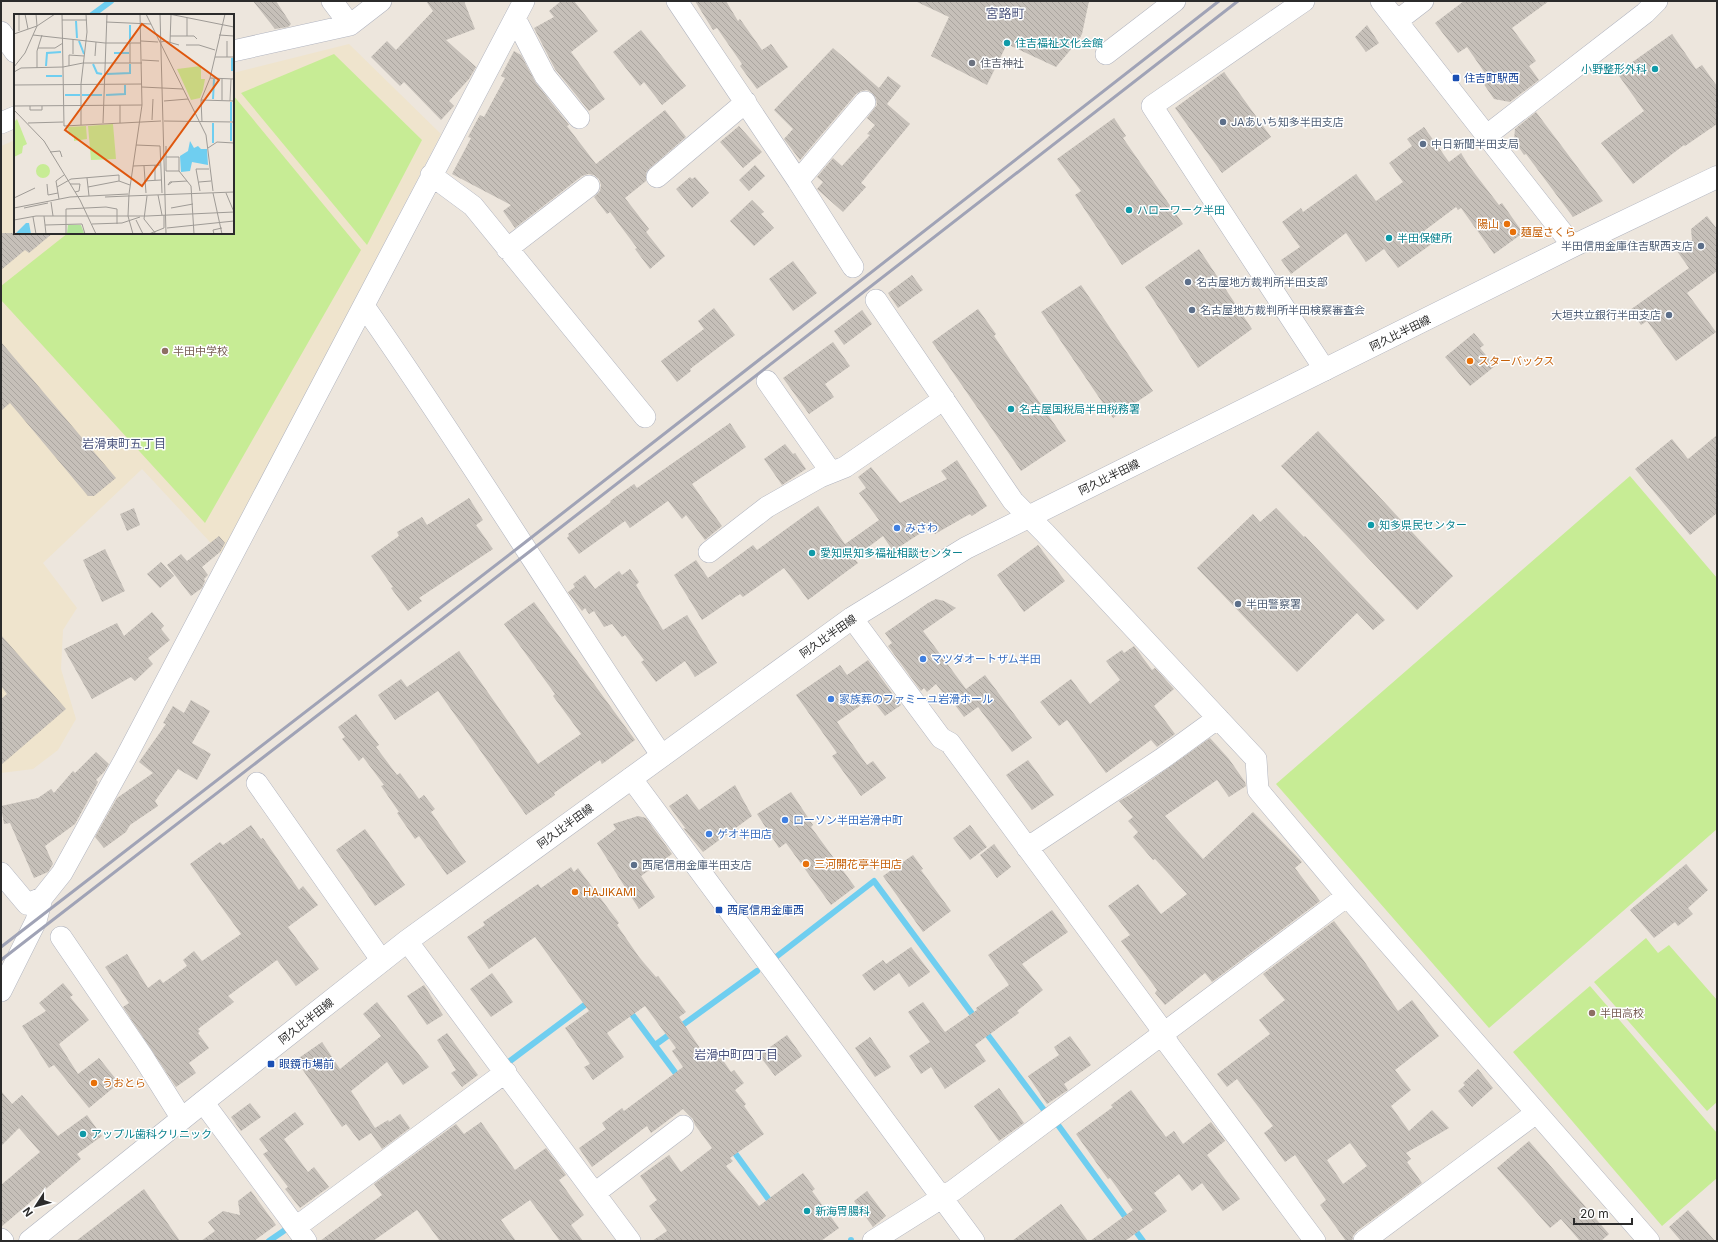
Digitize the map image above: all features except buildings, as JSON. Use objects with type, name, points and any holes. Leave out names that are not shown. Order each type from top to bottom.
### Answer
[{"type":"main road","name":"阿久比半田線","points":[[30,1241],[202,1102],[407,941],[852,618],[966,548],[1573,246],[1717,177]]},
{"type":"street","points":[[332,1],[350,25]]},
{"type":"street","points":[[234,51],[350,25],[381,1]]},
{"type":"street","points":[[677,1],[746,102],[853,267]]},
{"type":"street","points":[[1106,54],[1175,1]]},
{"type":"street","points":[[1304,1],[1152,106],[1325,370]]},
{"type":"street","points":[[1381,1],[1573,246]]},
{"type":"street","points":[[1397,21],[1423,1]]},
{"type":"street","points":[[1486,136],[1645,5]]},
{"type":"street","points":[[519,10],[545,76],[579,118]]},
{"type":"street","points":[[1,991],[36,921],[42,898],[62,873],[125,759],[519,10]]},
{"type":"street","points":[[1,32],[14,51]]},
{"type":"street","points":[[657,177],[746,102]]},
{"type":"street","points":[[798,181],[865,102]]},
{"type":"street","points":[[1,123],[14,117]]},
{"type":"street","points":[[431,175],[473,206],[645,417]]},
{"type":"street","points":[[507,249],[589,186]]},
{"type":"street","points":[[876,300],[1013,501],[1256,759],[1258,790],[1347,896],[1649,1241]]},
{"type":"street","points":[[364,306],[411,373],[600,665],[662,756]]},
{"type":"street","points":[[767,381],[831,472]]},
{"type":"street","points":[[708,552],[768,507],[820,477],[845,467],[944,399]]},
{"type":"street","points":[[852,618],[941,738],[950,743],[1157,1023],[1174,1051],[1315,1241]]},
{"type":"street","points":[[1027,848],[1163,758],[1218,718]]},
{"type":"street","points":[[631,778],[974,1241]]},
{"type":"street","points":[[257,783],[382,961]]},
{"type":"street","points":[[1,873],[27,904],[42,898]]},
{"type":"street","points":[[873,1241],[954,1190],[1347,896]]},
{"type":"street","points":[[18,958],[54,936],[143,1058],[182,1119]]},
{"type":"street","points":[[407,941],[506,1072],[630,1241]]},
{"type":"street","points":[[202,1102],[301,1234],[506,1072]]},
{"type":"street","points":[[1364,1241],[1536,1113]]},
{"type":"street","points":[[595,1193],[683,1126]]},
{"type":"shaded area","name":"半田中学校","points":[[349,44],[441,134],[222,555],[142,469],[43,563],[77,608],[63,630],[61,669],[76,719],[58,750],[33,769],[1,773],[1,146],[14,140],[14,234],[234,234],[234,73]]},
{"type":"green space","points":[[334,54],[422,140],[367,245],[241,93]]},
{"type":"green space","points":[[234,96],[361,250],[205,523],[1,300],[1,286],[67,234],[234,234]]},
{"type":"green space","name":"半田高校","points":[[1630,476],[1717,578],[1717,829],[1489,1028],[1276,784]]},
{"type":"green space","points":[[1646,938],[1658,953],[1669,945],[1717,1000],[1717,1102],[1707,1111],[1594,982]]},
{"type":"green space","points":[[1590,986],[1717,1133],[1717,1178],[1662,1226],[1513,1052]]},
{"type":"waterway","points":[[93,14],[111,1]]},
{"type":"waterway","points":[[776,957],[874,881],[976,1019]]},
{"type":"waterway","points":[[655,1045],[757,971]]},
{"type":"waterway","points":[[510,1061],[590,1001]]},
{"type":"waterway","points":[[628,1009],[680,1079]]},
{"type":"waterway","points":[[984,1030],[1044,1110]]},
{"type":"waterway","points":[[1058,1125],[1143,1241]]},
{"type":"waterway","points":[[732,1149],[772,1204]]},
{"type":"waterway","points":[[269,1241],[285,1230]]},
{"type":"railway","points":[[1,947],[523,544],[1219,1]]},
{"type":"railway","points":[[1,960],[1238,1]]},
{"type":"place","name":"住吉福祉文化会館","points":[[1007,43]]},
{"type":"place","name":"住吉神社","points":[[972,63]]},
{"type":"place","name":"小野整形外科","points":[[1655,69]]},
{"type":"place","name":"住吉町駅西","points":[[1456,78]]},
{"type":"place","name":"JAあいち知多半田支店","points":[[1223,122]]},
{"type":"place","name":"中日新聞半田支局","points":[[1423,144]]},
{"type":"place","name":"ハローワーク半田","points":[[1129,210]]},
{"type":"place","name":"陽山","points":[[1507,224]]},
{"type":"place","name":"麺屋さくら","points":[[1513,232]]},
{"type":"place","name":"半田保健所","points":[[1389,238]]},
{"type":"place","name":"半田信用金庫住吉駅西支店","points":[[1701,246]]},
{"type":"place","name":"名古屋地方裁判所半田支部","points":[[1188,282]]},
{"type":"place","name":"名古屋地方裁判所半田検察審査会","points":[[1192,310]]},
{"type":"place","name":"大垣共立銀行半田支店","points":[[1669,315]]},
{"type":"place","name":"半田中学校","points":[[165,351]]},
{"type":"place","name":"スターバックス","points":[[1470,361]]},
{"type":"place","name":"名古屋国税局半田税務署","points":[[1011,409]]},
{"type":"place","name":"知多県民センター","points":[[1371,525]]},
{"type":"place","name":"みさわ","points":[[897,528]]},
{"type":"place","name":"愛知県知多福祉相談センター","points":[[812,553]]},
{"type":"place","name":"半田警察署","points":[[1238,604]]},
{"type":"place","name":"マツダオートザム半田","points":[[923,659]]},
{"type":"place","name":"家族葬のファミーユ岩滑ホール","points":[[831,699]]},
{"type":"place","name":"ローソン半田岩滑中町","points":[[785,820]]},
{"type":"place","name":"ゲオ半田店","points":[[709,834]]},
{"type":"place","name":"三河開花亭半田店","points":[[806,864]]},
{"type":"place","name":"西尾信用金庫半田支店","points":[[634,865]]},
{"type":"place","name":"HAJIKAMI","points":[[575,892]]},
{"type":"place","name":"西尾信用金庫西","points":[[719,910]]},
{"type":"place","name":"半田高校","points":[[1592,1013]]},
{"type":"place","name":"眼鏡市場前","points":[[271,1064]]},
{"type":"place","name":"うおとら","points":[[94,1083]]},
{"type":"place","name":"アップル歯科クリニック","points":[[83,1134]]},
{"type":"place","name":"新海胃腸科","points":[[807,1211]]},
{"type":"district","name":"宮路町","points":[[1005,13]]},
{"type":"district","name":"岩滑東町五丁目","points":[[124,443]]},
{"type":"district","name":"岩滑中町四丁目","points":[[736,1054]]}]
